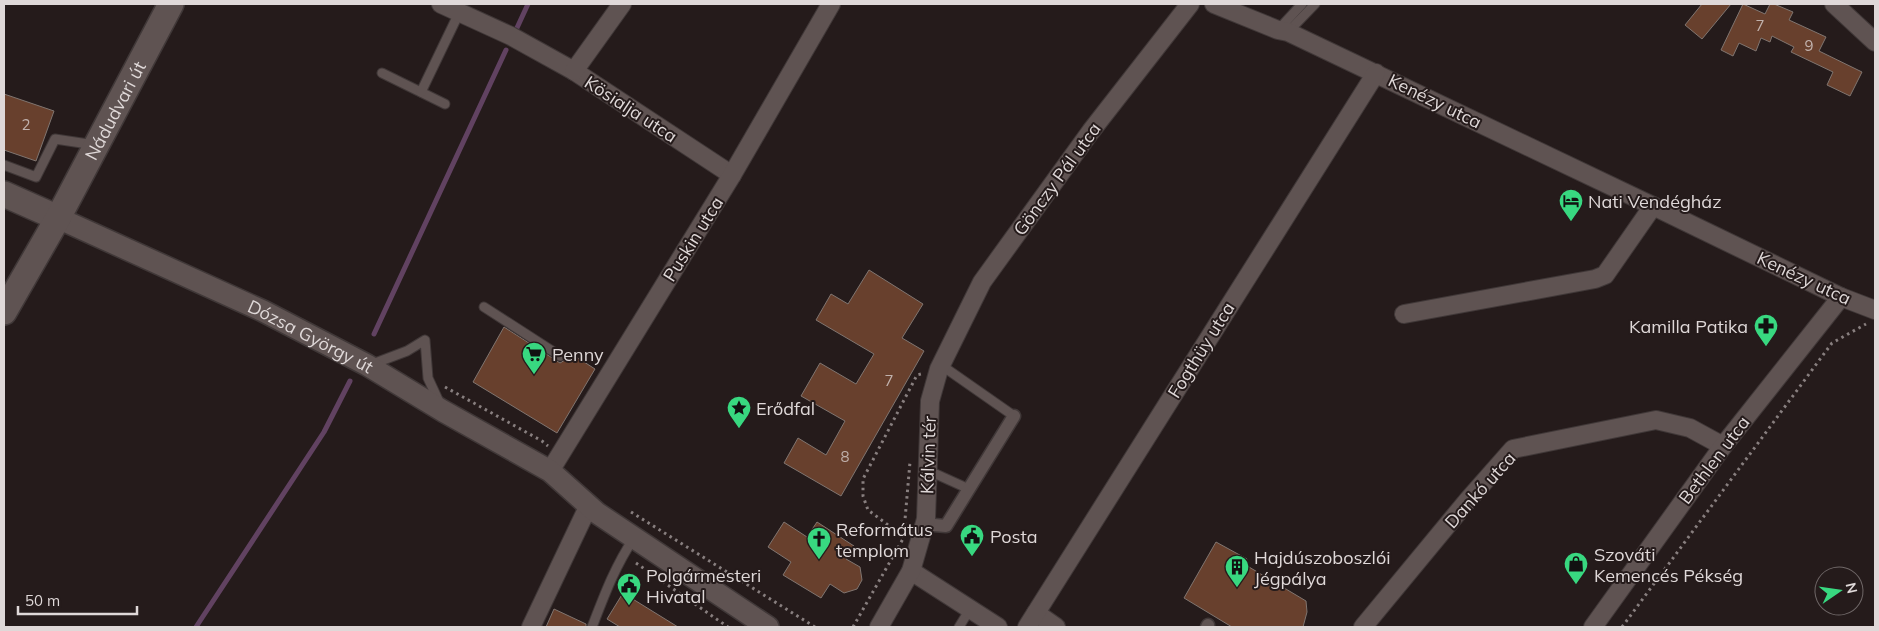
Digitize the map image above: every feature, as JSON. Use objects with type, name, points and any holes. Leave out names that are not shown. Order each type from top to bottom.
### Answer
[{"type":"main road","name":"Nádudvari út","points":[[4,312],[58,218],[171,4]]},
{"type":"main road","name":"Dózsa György út","points":[[4,194],[58,218]]},
{"type":"street","points":[[441,4],[511,36],[574,71]]},
{"type":"street","name":"Kösialja utca","points":[[622,4],[574,71],[732,175]]},
{"type":"street","name":"Puskin utca","points":[[550,471],[732,175],[832,4]]},
{"type":"street","name":"Gönczy Pál utca","points":[[940,367],[982,282],[1091,131],[1190,4]]},
{"type":"street","points":[[1834,4],[1875,42]]},
{"type":"street","name":"Kenézy utca","points":[[1223,6],[1376,73],[1841,297],[1872,316]]},
{"type":"street","name":"Fogthüy utca","points":[[1034,616],[1376,73]]},
{"type":"street","points":[[1404,314],[1596,279],[1605,275],[1653,206]]},
{"type":"street","name":"Dózsa György út","points":[[58,218],[263,311],[368,365],[443,411],[550,471],[628,546],[763,626]]},
{"type":"street","name":"Bethlen utca","points":[[1593,627],[1723,446],[1841,297]]},
{"type":"street","name":"Kálvin tér","points":[[880,627],[911,571],[926,519],[930,401],[940,367]]},
{"type":"street","points":[[934,526],[946,526],[1014,416]]},
{"type":"street","name":"Dankó utca","points":[[1363,627],[1468,500],[1513,449],[1656,420],[1690,428],[1723,446]]},
{"type":"street","points":[[531,627],[592,510]]},
{"type":"street","points":[[911,571],[998,627]]},
{"type":"street","points":[[1034,616],[1056,627]]},
{"type":"lane","points":[[1283,31],[1302,4]]},
{"type":"lane","points":[[1283,31],[1315,4]]},
{"type":"lane","points":[[421,92],[459,13]]},
{"type":"lane","points":[[382,73],[444,104]]},
{"type":"lane","points":[[4,166],[36,177],[55,139],[95,145]]},
{"type":"lane","points":[[484,307],[560,356]]},
{"type":"lane","points":[[368,365],[407,351],[425,340],[428,378],[443,411]]},
{"type":"lane","points":[[940,367],[1014,416]]},
{"type":"lane","points":[[927,469],[969,489]]},
{"type":"lane","points":[[592,627],[608,584],[628,546]]},
{"type":"lane","points":[[959,627],[970,609]]},
{"type":"path","points":[[1622,627],[1832,343],[1872,316]]},
{"type":"path","points":[[853,627],[904,537],[868,510],[864,496],[863,479],[917,376],[940,367]]},
{"type":"path","points":[[628,546],[728,627]]},
{"type":"building","points":[[1702,4],[1731,4],[1702,39],[1685,25]]},
{"type":"building","points":[[1743,4],[1765,14],[1770,4],[1774,4],[1793,12],[1789,20],[1826,37],[1819,51],[1862,72],[1850,96],[1827,85],[1833,72],[1791,52],[1794,47],[1772,36],[1770,42],[1761,38],[1756,51],[1739,43],[1733,56],[1721,50]]},
{"type":"building","points":[[4,94],[54,111],[36,161],[4,150]]},
{"type":"building","points":[[869,270],[923,304],[902,338],[924,351],[841,496],[784,463],[798,438],[826,455],[845,421],[801,396],[820,363],[856,384],[874,354],[816,320],[831,294],[848,304]]},
{"type":"building","name":"Penny","points":[[504,327],[560,363],[565,360],[567,351],[595,369],[557,433],[473,382]]},
{"type":"building","name":"Református templom","points":[[784,522],[807,537],[817,522],[854,546],[846,559],[860,567],[862,580],[857,589],[844,593],[830,584],[821,598],[783,575],[791,562],[768,547]]},
{"type":"building","name":"Hajdúszoboszlói Jégpálya","points":[[1216,542],[1247,559],[1244,564],[1306,601],[1307,612],[1303,627],[1232,627],[1184,598]]},
{"type":"building","name":"Polgármesteri Hivatal","points":[[623,593],[678,627],[620,627],[607,619]]},
{"type":"building","points":[[554,609],[586,624],[586,627],[546,627]]},
{"type":"waterway","points":[[516,30],[528,4]]},
{"type":"waterway","points":[[374,334],[506,50]]},
{"type":"waterway","points":[[196,627],[324,432],[350,381]]},
{"type":"place","name":"Nati Vendégház","points":[[1571,222]]},
{"type":"place","name":"Kamilla Patika","points":[[1766,347]]},
{"type":"place","name":"Penny","points":[[534,375]]},
{"type":"place","name":"Erődfal","points":[[739,429]]},
{"type":"place","name":"Posta","points":[[972,557]]},
{"type":"place","name":"Református templom","points":[[819,560]]},
{"type":"place","name":"Szováti Kemencés Pékség","points":[[1576,585]]},
{"type":"place","name":"Hajdúszoboszlói Jégpálya","points":[[1237,588]]},
{"type":"place","name":"Polgármesteri Hivatal","points":[[629,606]]}]
